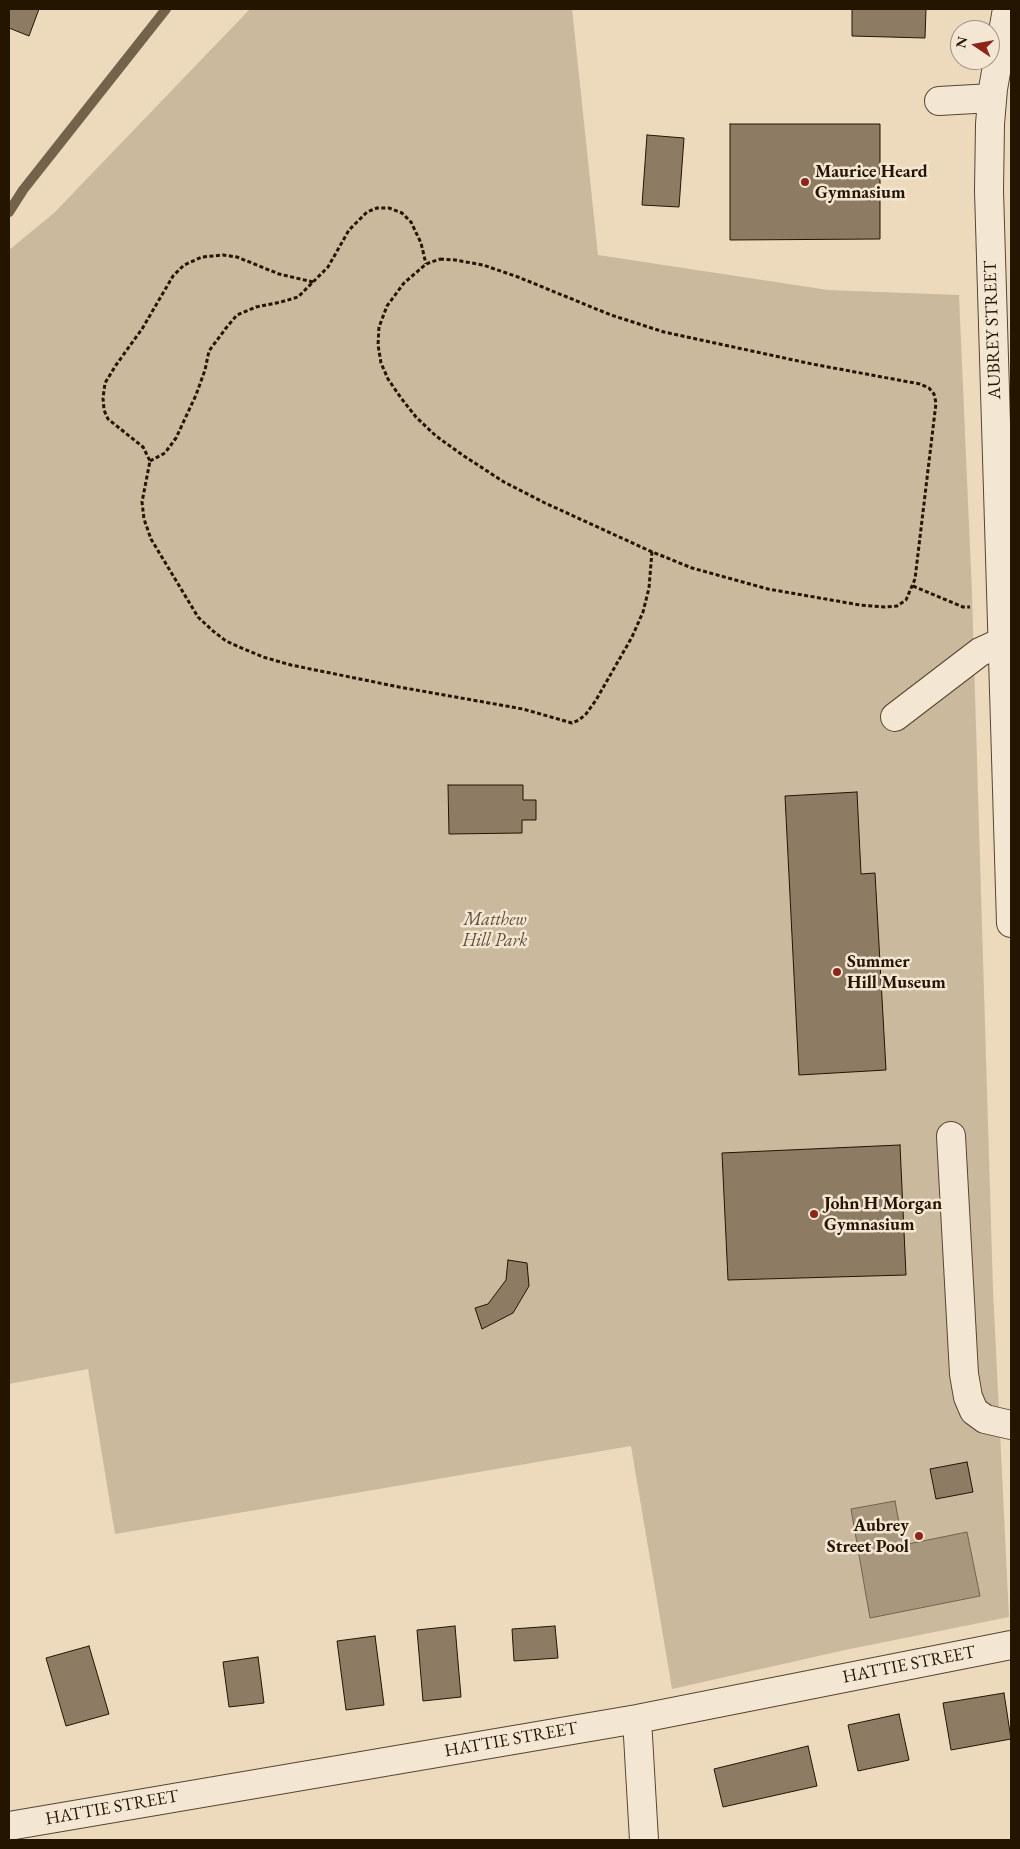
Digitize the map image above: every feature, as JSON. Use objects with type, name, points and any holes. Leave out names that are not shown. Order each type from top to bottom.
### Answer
[{"type":"street","name":"AUBREY STREET","points":[[1007,9],[992,98],[990,124],[1000,191],[1002,601],[1009,765],[1011,923]]},
{"type":"street","points":[[939,101],[992,98]]},
{"type":"street","points":[[895,717],[980,652],[1004,641]]},
{"type":"street","points":[[951,1136],[964,1366],[968,1397],[974,1411],[985,1419],[1011,1425]]},
{"type":"street","name":"HATTIE STREET","points":[[9,1826],[637,1719],[1011,1645]]},
{"type":"street","points":[[637,1719],[644,1840]]},
{"type":"path","points":[[150,461],[165,453],[176,438],[196,395],[205,370],[209,351],[237,315],[256,307],[298,296],[328,267],[349,230],[367,212],[377,208],[389,208],[402,213],[411,222],[421,243],[426,264]]},
{"type":"path","points":[[313,282],[279,274],[237,258],[222,255],[202,257],[184,264],[173,276],[142,329],[105,383],[103,398],[104,410],[108,419],[142,447],[150,461],[142,502],[144,519],[151,538],[198,617],[213,632],[226,641],[263,657],[291,665],[523,709],[572,723],[586,714],[596,700],[632,637],[643,612],[649,588],[652,551]]},
{"type":"path","points":[[440,259],[483,265],[611,314],[664,332],[812,364],[920,384],[929,388],[934,394],[936,403],[915,579],[906,600],[897,606],[860,605],[768,589],[692,568],[545,503],[504,482],[436,436],[416,417],[388,379],[381,363],[378,345],[379,327],[387,306],[404,283],[426,264],[440,259]]},
{"type":"path","points":[[913,586],[963,607],[974,607],[1002,601]]},
{"type":"green space","name":"Matthew Hill Park","points":[[250,9],[572,9],[598,255],[828,290],[959,295],[972,594],[993,1289],[1009,1617],[845,1650],[672,1689],[631,1446],[115,1534],[88,1369],[9,1384],[9,250],[54,213]]},
{"type":"shaded area","points":[[895,1501],[903,1545],[967,1532],[980,1596],[870,1618],[851,1509]]},
{"type":"building","points":[[9,9],[39,9],[29,36],[9,28]]},
{"type":"building","points":[[852,9],[926,9],[925,38],[852,36]]},
{"type":"building","name":"Maurice Heard Gymnasium","points":[[730,124],[880,124],[880,239],[730,240]]},
{"type":"building","points":[[647,135],[684,138],[679,207],[642,205]]},
{"type":"building","points":[[448,785],[523,785],[523,800],[536,800],[536,820],[522,820],[522,833],[449,834]]},
{"type":"building","name":"Summer Hill Museum","points":[[857,792],[861,874],[875,873],[886,1070],[799,1075],[785,796]]},
{"type":"building","name":"John H Morgan Gymnasium","points":[[900,1145],[906,1275],[728,1280],[722,1153]]},
{"type":"building","points":[[508,1260],[527,1263],[529,1286],[513,1313],[482,1329],[475,1308],[488,1304],[506,1280]]},
{"type":"building","points":[[967,1462],[973,1492],[936,1499],[930,1469]]},
{"type":"building","points":[[455,1626],[461,1697],[423,1701],[417,1630]]},
{"type":"building","points":[[555,1626],[558,1658],[514,1661],[512,1629]]},
{"type":"building","points":[[375,1636],[384,1705],[346,1710],[337,1641]]},
{"type":"building","points":[[89,1646],[109,1714],[66,1726],[46,1658]]},
{"type":"building","points":[[258,1657],[264,1703],[229,1707],[223,1662]]},
{"type":"building","points":[[1004,1693],[1011,1739],[951,1750],[943,1703]]},
{"type":"building","points":[[899,1714],[909,1760],[858,1771],[848,1725]]},
{"type":"building","points":[[808,1746],[817,1786],[723,1807],[714,1769]]},
{"type":"waterway","points":[[9,212],[23,190],[166,9]]},
{"type":"place","name":"Maurice Heard Gymnasium","points":[[805,182]]},
{"type":"place","name":"Summer Hill Museum","points":[[837,972]]},
{"type":"place","name":"John H Morgan Gymnasium","points":[[814,1214]]},
{"type":"place","name":"Aubrey Street Pool","points":[[919,1536]]}]
